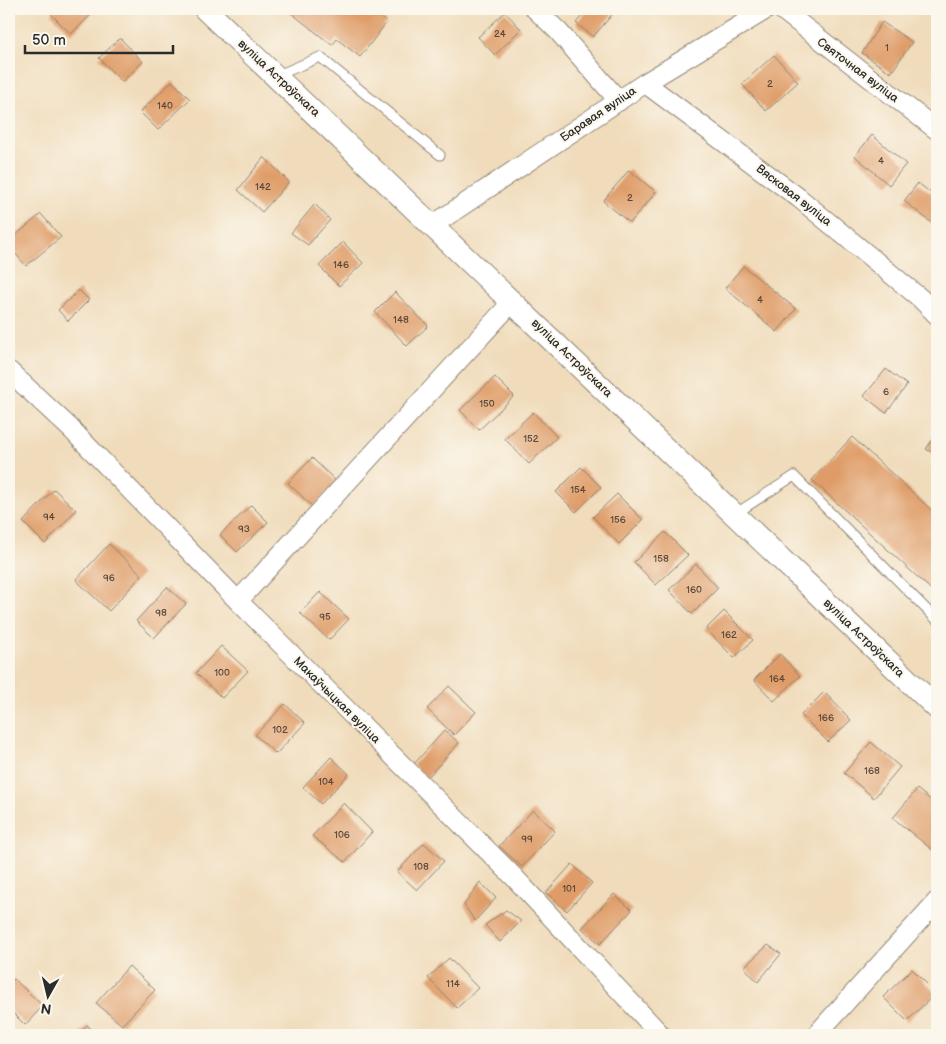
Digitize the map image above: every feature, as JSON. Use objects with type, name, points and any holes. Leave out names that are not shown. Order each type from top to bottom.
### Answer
[{"type":"street","name":"вуліца Астроўскага","points":[[205,9],[433,224],[937,708]]},
{"type":"street","points":[[535,9],[558,31],[619,101]]},
{"type":"street","name":"Баравая вуліца","points":[[433,224],[645,83],[767,9]]},
{"type":"street","name":"Святочная вуліца","points":[[781,9],[937,130]]},
{"type":"street","name":"Вясковая вуліца","points":[[645,83],[799,198],[920,298],[937,315]]},
{"type":"street","points":[[238,601],[513,301]]},
{"type":"street","name":"Макаўчыцкая вуліца","points":[[9,371],[71,429],[238,601],[514,877],[661,1035]]},
{"type":"street","points":[[816,1035],[937,901]]},
{"type":"lane","points":[[276,76],[320,57],[440,155]]},
{"type":"lane","points":[[735,514],[794,476],[937,620]]},
{"type":"building","points":[[56,9],[97,9],[71,34],[51,14]]},
{"type":"building","points":[[286,9],[370,9],[387,22],[360,57],[337,39],[332,45]]},
{"type":"building","points":[[588,9],[616,10],[593,37],[576,23]]},
{"type":"building","points":[[505,12],[521,29],[495,55],[478,37]]},
{"type":"building","points":[[882,22],[912,42],[891,73],[862,53]]},
{"type":"building","points":[[120,38],[143,62],[122,82],[99,58]]},
{"type":"building","points":[[774,55],[798,82],[766,111],[742,84]]},
{"type":"building","points":[[172,81],[190,99],[158,130],[140,112]]},
{"type":"building","points":[[872,135],[906,164],[889,185],[855,156]]},
{"type":"building","points":[[264,157],[289,182],[262,212],[238,190]]},
{"type":"building","points":[[629,170],[656,192],[630,223],[603,201]]},
{"type":"building","points":[[918,183],[931,193],[937,186],[937,227],[904,201]]},
{"type":"building","points":[[315,204],[330,220],[308,245],[291,233]]},
{"type":"building","points":[[41,214],[61,237],[26,266],[9,246],[9,241]]},
{"type":"building","points":[[343,242],[363,263],[339,286],[319,266]]},
{"type":"building","points":[[743,266],[796,309],[777,332],[725,288]]},
{"type":"building","points":[[79,290],[89,300],[68,321],[58,310]]},
{"type":"building","points":[[395,292],[428,326],[407,346],[375,312]]},
{"type":"building","points":[[886,369],[907,385],[886,413],[864,396]]},
{"type":"building","points":[[495,377],[514,396],[479,430],[460,410]]},
{"type":"building","points":[[533,412],[557,437],[529,464],[505,439]]},
{"type":"building","points":[[937,433],[937,456],[926,449]]},
{"type":"building","points":[[852,437],[937,515],[937,595],[812,480]]},
{"type":"building","points":[[312,458],[337,482],[313,507],[288,483]]},
{"type":"building","points":[[581,467],[601,487],[576,512],[556,492]]},
{"type":"building","points":[[54,489],[76,510],[45,544],[23,522]]},
{"type":"building","points":[[617,494],[643,520],[619,544],[593,517]]},
{"type":"building","points":[[251,505],[268,522],[237,552],[220,535]]},
{"type":"building","points":[[665,532],[688,555],[656,585],[634,562]]},
{"type":"building","points":[[109,544],[142,575],[109,611],[76,580]]},
{"type":"building","points":[[696,564],[718,588],[692,614],[669,590]]},
{"type":"building","points":[[167,587],[186,604],[154,638],[136,621]]},
{"type":"building","points":[[320,592],[349,619],[329,640],[300,613]]},
{"type":"building","points":[[724,611],[753,640],[734,658],[706,629]]},
{"type":"building","points":[[221,646],[248,671],[222,698],[196,673]]},
{"type":"building","points":[[780,654],[800,676],[774,701],[754,680]]},
{"type":"building","points":[[449,686],[476,712],[454,735],[427,709]]},
{"type":"building","points":[[824,692],[851,720],[828,742],[801,715]]},
{"type":"building","points":[[285,704],[305,723],[276,754],[255,735]]},
{"type":"building","points":[[445,730],[459,743],[427,778],[413,765]]},
{"type":"building","points":[[871,742],[900,767],[874,798],[844,773]]},
{"type":"building","points":[[331,757],[349,774],[321,804],[303,787]]},
{"type":"building","points":[[917,789],[937,805],[937,849],[935,852],[893,818]]},
{"type":"building","points":[[344,803],[372,832],[345,862],[312,836]]},
{"type":"building","points":[[533,810],[555,831],[522,867],[499,846]]},
{"type":"building","points":[[424,843],[444,861],[417,890],[397,872]]},
{"type":"building","points":[[572,864],[592,883],[567,911],[546,893]]},
{"type":"building","points":[[480,882],[496,898],[475,921],[464,905]]},
{"type":"building","points":[[614,894],[632,910],[600,944],[582,928]]},
{"type":"building","points":[[506,910],[521,921],[500,942],[485,925]]},
{"type":"building","points":[[768,945],[781,954],[758,982],[744,967]]},
{"type":"building","points":[[449,958],[478,988],[457,1008],[428,978]]},
{"type":"building","points":[[129,966],[155,990],[122,1025],[96,1003]]},
{"type":"building","points":[[912,969],[936,993],[907,1021],[883,997]]},
{"type":"building","points":[[14,979],[43,1006],[25,1025],[9,1009],[9,984]]},
{"type":"building","points":[[87,1025],[97,1035],[77,1035]]}]
